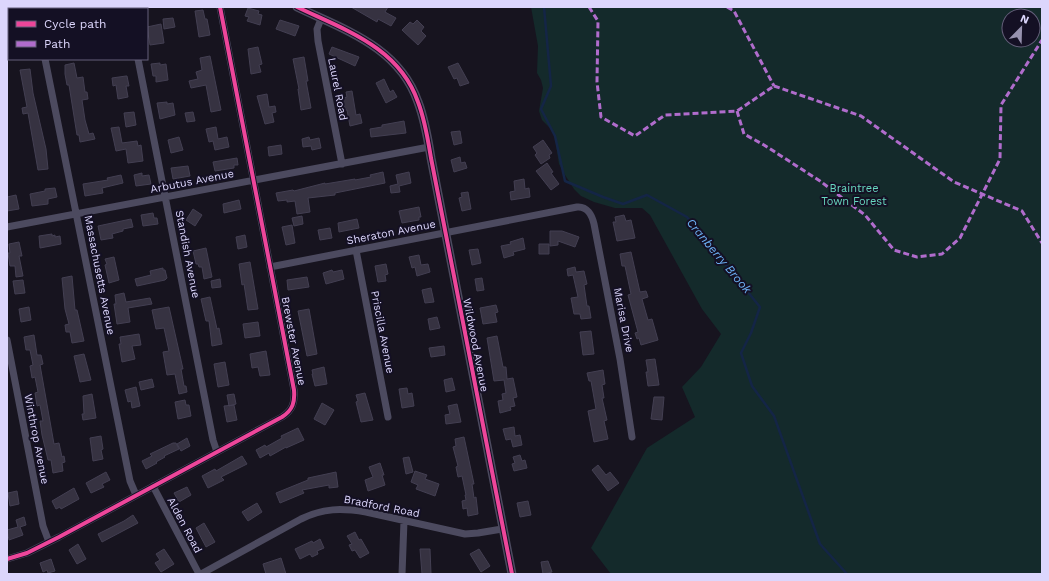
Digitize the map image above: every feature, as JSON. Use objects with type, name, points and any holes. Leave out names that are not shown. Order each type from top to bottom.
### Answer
[{"type":"street","name":"Brewster Avenue","points":[[7,559],[27,553],[136,496],[282,417],[290,411],[294,404],[294,390],[220,7]]},
{"type":"street","name":"Wildwood Avenue","points":[[297,7],[370,43],[392,60],[405,76],[418,101],[429,147],[502,529],[512,574]]},
{"type":"street","name":"Laurel Road","points":[[321,19],[317,29],[317,37],[342,164]]},
{"type":"street","name":"Massachusetts Avenue","points":[[45,60],[130,481],[136,496]]},
{"type":"street","name":"Standish Avenue","points":[[138,60],[211,432],[217,452]]},
{"type":"street","name":"Arbutus Avenue","points":[[7,227],[429,147]]},
{"type":"street","name":"Sheraton Avenue","points":[[270,267],[576,207],[586,210]]},
{"type":"street","name":"Marisa Drive","points":[[586,210],[591,216],[594,224],[620,359],[632,437]]},
{"type":"street","name":"Priscilla Avenue","points":[[356,250],[388,417]]},
{"type":"street","name":"Winthrop Avenue","points":[[7,340],[43,526],[49,542]]},
{"type":"street","name":"Alden Road","points":[[153,486],[200,574]]},
{"type":"street","name":"Bradford Road","points":[[200,574],[301,519],[321,511],[334,509],[350,510],[465,534],[502,529]]},
{"type":"street","points":[[402,574],[404,521]]},
{"type":"green space","name":"Braintree Town Forest","points":[[531,7],[1042,7],[1042,574],[611,574],[591,548],[647,448],[695,417],[682,387],[701,367],[721,334],[702,309],[650,215],[642,208],[615,208],[594,202],[581,196],[574,189],[559,164],[554,132],[542,120],[539,111],[543,88],[537,73],[538,46]]},
{"type":"building","points":[[351,7],[388,7],[385,12],[396,18],[391,26],[378,19],[377,22]]},
{"type":"building","points":[[248,8],[259,11],[258,14],[262,15],[260,25],[247,21],[249,17],[245,16]]},
{"type":"building","points":[[203,10],[205,19],[207,19],[210,35],[199,37],[195,11]]},
{"type":"building","points":[[173,18],[175,27],[164,29],[163,19]]},
{"type":"building","points":[[280,20],[299,26],[295,36],[276,29]]},
{"type":"building","points":[[417,20],[424,27],[421,31],[426,36],[418,45],[402,30],[410,22],[413,24]]},
{"type":"building","points":[[161,24],[164,43],[150,45],[148,27]]},
{"type":"building","points":[[258,47],[262,64],[259,65],[261,72],[251,74],[248,49]]},
{"type":"building","points":[[332,47],[359,57],[355,66],[329,54]]},
{"type":"building","points":[[210,56],[221,110],[211,112],[206,85],[191,88],[189,81],[198,79],[196,72],[202,70],[200,58]]},
{"type":"building","points":[[304,57],[308,81],[306,81],[311,108],[301,110],[299,89],[293,59]]},
{"type":"building","points":[[74,63],[77,78],[83,77],[85,92],[87,92],[88,99],[82,100],[85,120],[89,134],[93,133],[95,139],[80,142],[79,135],[77,135],[69,85],[67,85],[65,74],[65,65]]},
{"type":"building","points":[[160,63],[160,65],[166,64],[168,80],[156,82],[156,76],[153,76],[151,64]]},
{"type":"building","points":[[458,63],[469,83],[460,86],[457,78],[454,79],[448,67]]},
{"type":"building","points":[[30,69],[33,93],[46,149],[48,169],[38,170],[28,113],[23,114],[22,108],[27,107],[20,70]]},
{"type":"building","points":[[127,76],[129,86],[126,86],[128,97],[118,99],[116,85],[113,86],[112,78]]},
{"type":"building","points":[[384,79],[390,92],[393,90],[397,97],[386,103],[376,83]]},
{"type":"building","points":[[352,91],[356,115],[360,114],[362,123],[350,126],[343,98],[347,97],[346,92]]},
{"type":"building","points":[[267,94],[269,107],[275,106],[276,112],[272,113],[274,122],[265,124],[257,96]]},
{"type":"building","points":[[167,102],[167,104],[173,103],[175,115],[160,119],[157,103]]},
{"type":"building","points":[[134,112],[136,125],[126,127],[124,113]]},
{"type":"building","points":[[193,112],[195,121],[187,122],[185,113]]},
{"type":"building","points":[[404,121],[406,133],[371,137],[370,129]]},
{"type":"building","points":[[119,127],[122,143],[137,141],[138,146],[141,145],[143,161],[128,163],[126,149],[116,151],[111,128]]},
{"type":"building","points":[[216,127],[218,139],[227,137],[229,147],[215,150],[213,141],[209,142],[206,129]]},
{"type":"building","points":[[460,131],[462,143],[454,145],[451,132]]},
{"type":"building","points":[[179,137],[183,150],[171,153],[168,140]]},
{"type":"building","points":[[309,137],[310,140],[319,138],[321,148],[312,150],[311,146],[303,147],[302,139]]},
{"type":"building","points":[[543,140],[552,153],[549,155],[550,158],[541,164],[535,155],[537,153],[533,147]]},
{"type":"building","points":[[281,145],[282,154],[269,156],[268,147]]},
{"type":"building","points":[[460,157],[461,163],[465,162],[467,168],[454,172],[451,160]]},
{"type":"building","points":[[237,158],[238,165],[234,165],[234,168],[215,171],[213,162]]},
{"type":"building","points":[[547,163],[553,172],[551,173],[559,184],[551,190],[536,171]]},
{"type":"building","points":[[188,166],[190,176],[173,179],[171,168]]},
{"type":"building","points":[[383,172],[385,183],[335,193],[335,195],[308,198],[310,212],[297,214],[295,201],[278,201],[276,193],[294,191],[325,183],[371,177],[370,175]]},
{"type":"building","points":[[409,172],[411,183],[399,186],[400,192],[391,193],[390,186],[398,184],[396,175]]},
{"type":"building","points":[[142,173],[142,176],[149,175],[151,184],[136,186],[134,175]]},
{"type":"building","points":[[121,175],[123,183],[102,188],[103,193],[85,196],[83,184],[108,180],[107,178]]},
{"type":"building","points":[[524,179],[525,189],[529,188],[530,197],[511,200],[510,192],[515,191],[514,181]]},
{"type":"building","points":[[55,188],[57,197],[48,199],[48,204],[32,206],[30,194],[45,191],[45,189]]},
{"type":"building","points":[[468,192],[471,209],[462,211],[459,198],[462,197],[461,193]]},
{"type":"building","points":[[16,195],[19,209],[7,211],[7,197]]},
{"type":"building","points":[[239,200],[241,209],[224,213],[223,204]]},
{"type":"building","points":[[419,207],[421,217],[419,217],[419,220],[402,223],[399,211]]},
{"type":"building","points":[[193,209],[202,215],[195,226],[186,220]]},
{"type":"building","points":[[153,213],[154,218],[157,218],[158,224],[143,226],[141,215]]},
{"type":"building","points":[[624,215],[626,221],[631,220],[635,238],[617,241],[613,222],[616,222],[615,217]]},
{"type":"building","points":[[302,216],[303,224],[294,226],[292,218]]},
{"type":"building","points":[[131,219],[133,227],[123,229],[123,231],[112,234],[113,238],[101,240],[98,226]]},
{"type":"building","points":[[357,219],[359,228],[339,232],[338,223]]},
{"type":"building","points":[[292,225],[295,243],[286,245],[282,227]]},
{"type":"building","points":[[330,228],[332,238],[320,240],[318,230]]},
{"type":"building","points":[[550,231],[562,231],[579,237],[575,247],[558,241],[558,245],[550,246]]},
{"type":"building","points":[[52,234],[52,236],[55,235],[55,237],[60,236],[61,244],[40,248],[39,236]]},
{"type":"building","points":[[245,235],[247,247],[238,249],[236,237]]},
{"type":"building","points":[[523,238],[525,249],[513,252],[514,255],[504,258],[501,246],[511,244],[510,242]]},
{"type":"building","points":[[19,242],[22,256],[19,256],[23,276],[16,277],[15,266],[10,266],[8,253],[10,253],[9,244]]},
{"type":"building","points":[[539,244],[549,244],[549,254],[539,254]]},
{"type":"building","points":[[206,248],[212,277],[204,279],[202,267],[199,267],[198,264],[196,264],[193,251]]},
{"type":"building","points":[[478,249],[481,263],[472,265],[469,250]]},
{"type":"building","points":[[631,252],[640,292],[646,291],[648,297],[642,299],[648,320],[652,319],[658,340],[641,345],[639,338],[637,339],[635,333],[638,332],[628,295],[631,294],[625,266],[622,266],[620,254]]},
{"type":"building","points":[[419,255],[421,265],[428,264],[430,272],[417,276],[415,267],[412,268],[409,257]]},
{"type":"building","points":[[114,257],[119,280],[109,283],[105,259]]},
{"type":"building","points":[[250,262],[258,309],[248,310],[239,264]]},
{"type":"building","points":[[386,264],[388,274],[385,275],[386,281],[378,282],[375,266]]},
{"type":"building","points":[[575,267],[576,272],[584,271],[587,284],[584,285],[587,306],[589,306],[591,318],[581,319],[580,314],[574,314],[571,298],[578,297],[573,275],[568,276],[567,269]]},
{"type":"building","points":[[163,268],[167,278],[165,280],[137,286],[135,279],[151,275],[150,271]]},
{"type":"building","points":[[332,270],[333,272],[342,270],[344,279],[326,284],[323,273]]},
{"type":"building","points":[[72,276],[75,310],[77,310],[84,341],[72,343],[70,332],[66,332],[65,325],[69,324],[65,309],[62,278]]},
{"type":"building","points":[[307,277],[309,287],[288,290],[287,280]]},
{"type":"building","points":[[482,278],[484,290],[477,291],[475,279]]},
{"type":"building","points":[[220,279],[221,287],[212,288],[211,281]]},
{"type":"building","points":[[23,280],[25,293],[15,294],[13,281]]},
{"type":"building","points":[[431,288],[434,302],[425,303],[422,290]]},
{"type":"building","points":[[124,293],[126,302],[150,298],[152,304],[128,308],[130,322],[117,324],[114,304],[116,304],[115,295]]},
{"type":"building","points":[[210,297],[222,344],[212,346],[209,321],[206,321],[201,299]]},
{"type":"building","points":[[496,305],[498,312],[495,313],[497,322],[483,324],[480,308]]},
{"type":"building","points":[[29,307],[31,320],[21,322],[19,309]]},
{"type":"building","points":[[169,307],[183,369],[181,369],[184,386],[186,386],[187,392],[179,394],[175,374],[167,375],[163,352],[169,351],[164,328],[156,329],[152,310]]},
{"type":"building","points":[[309,309],[317,354],[307,356],[298,311]]},
{"type":"building","points":[[437,317],[440,328],[430,330],[428,319]]},
{"type":"building","points":[[258,322],[260,336],[245,338],[243,324]]},
{"type":"building","points":[[591,331],[594,354],[583,355],[580,332]]},
{"type":"building","points":[[139,334],[141,345],[132,346],[135,359],[122,362],[119,344],[121,344],[120,337]]},
{"type":"building","points":[[34,335],[37,355],[41,355],[43,364],[40,365],[54,444],[59,443],[62,457],[64,456],[65,462],[62,463],[63,471],[53,473],[51,460],[48,460],[42,435],[40,421],[43,421],[40,405],[37,406],[35,393],[38,392],[35,377],[32,378],[30,366],[33,365],[30,350],[26,350],[24,337]]},
{"type":"building","points":[[497,336],[503,367],[506,367],[507,379],[513,378],[517,397],[513,398],[515,406],[510,407],[511,410],[500,413],[498,401],[503,400],[502,394],[506,393],[504,380],[494,381],[487,338]]},
{"type":"building","points":[[444,346],[445,355],[431,357],[429,348]]},
{"type":"building","points":[[266,351],[270,375],[260,376],[258,367],[252,368],[250,354]]},
{"type":"building","points":[[84,354],[91,380],[80,382],[74,356]]},
{"type":"building","points":[[655,359],[659,385],[648,386],[646,360]]},
{"type":"building","points":[[225,362],[229,385],[218,387],[214,364]]},
{"type":"building","points":[[324,367],[327,384],[315,386],[312,370]]},
{"type":"building","points":[[603,370],[605,384],[602,385],[604,398],[602,398],[607,420],[604,421],[608,439],[594,442],[588,411],[596,409],[591,381],[589,381],[587,373]]},
{"type":"building","points":[[452,378],[455,390],[446,392],[444,380]]},
{"type":"building","points":[[152,379],[154,387],[141,390],[139,382]]},
{"type":"building","points":[[136,387],[140,406],[132,408],[131,401],[128,402],[125,390]]},
{"type":"building","points":[[407,388],[408,394],[412,393],[414,406],[402,408],[399,389]]},
{"type":"building","points":[[365,393],[373,420],[361,422],[356,402],[358,401],[356,395]]},
{"type":"building","points":[[92,394],[96,418],[83,420],[83,396]]},
{"type":"building","points":[[234,394],[236,404],[229,406],[227,395]]},
{"type":"building","points":[[654,397],[664,397],[662,420],[651,419]]},
{"type":"building","points":[[185,400],[186,405],[189,405],[191,416],[178,419],[175,402]]},
{"type":"building","points":[[322,403],[334,410],[325,425],[314,419]]},
{"type":"building","points":[[457,404],[461,422],[446,424],[445,415],[450,414],[448,406]]},
{"type":"building","points":[[234,405],[237,420],[227,422],[224,406]]},
{"type":"building","points":[[514,427],[515,436],[520,435],[522,445],[513,447],[511,439],[506,440],[503,429]]},
{"type":"building","points":[[298,428],[304,440],[286,447],[270,456],[269,453],[260,458],[256,450],[265,445],[266,447],[282,438],[281,436]]},
{"type":"building","points":[[101,436],[103,449],[101,450],[103,459],[93,461],[90,438]]},
{"type":"building","points":[[464,437],[474,484],[472,484],[474,498],[476,497],[478,514],[468,516],[467,508],[463,509],[462,501],[466,500],[466,495],[462,476],[458,477],[456,467],[458,466],[453,447],[456,446],[455,439]]},
{"type":"building","points":[[187,438],[190,446],[181,451],[177,444]]},
{"type":"building","points":[[176,443],[179,449],[164,456],[165,457],[156,462],[157,463],[146,469],[142,461],[152,456],[150,454]]},
{"type":"building","points":[[520,455],[522,461],[525,460],[527,468],[514,471],[512,464],[515,463],[513,457]]},
{"type":"building","points":[[242,456],[247,464],[221,477],[224,480],[208,488],[202,476],[215,469],[216,471]]},
{"type":"building","points":[[409,457],[413,472],[406,474],[403,458]]},
{"type":"building","points":[[380,463],[384,475],[382,475],[385,485],[368,491],[365,480],[373,477],[369,467]]},
{"type":"building","points":[[598,465],[606,475],[610,472],[619,483],[608,491],[592,470]]},
{"type":"building","points":[[415,471],[427,475],[425,479],[439,484],[435,496],[416,489],[418,485],[411,482]]},
{"type":"building","points":[[106,472],[110,480],[102,484],[104,487],[91,493],[86,483]]},
{"type":"building","points":[[336,472],[338,487],[329,488],[329,485],[302,490],[304,493],[280,503],[276,493],[308,480],[308,478]]},
{"type":"building","points":[[187,487],[191,495],[179,502],[174,493]]},
{"type":"building","points":[[74,488],[79,499],[61,509],[60,507],[56,509],[52,501]]},
{"type":"building","points":[[17,491],[19,504],[10,506],[8,493]]},
{"type":"building","points":[[528,501],[531,515],[520,517],[517,503]]},
{"type":"building","points":[[257,503],[262,512],[248,521],[242,512]]},
{"type":"building","points":[[133,515],[138,523],[102,542],[98,534]]},
{"type":"building","points":[[24,517],[26,525],[20,527],[23,535],[9,540],[7,530],[18,527],[16,520]]},
{"type":"building","points":[[204,523],[215,542],[206,547],[196,528]]},
{"type":"building","points":[[355,532],[369,553],[360,558],[355,550],[352,551],[349,545],[352,544],[347,536]]},
{"type":"building","points":[[320,539],[324,548],[317,551],[318,554],[312,557],[310,554],[300,559],[295,549]]},
{"type":"building","points":[[78,544],[86,559],[77,564],[69,550]]},
{"type":"building","points":[[164,549],[174,564],[161,572],[155,563],[160,560],[156,554]]},
{"type":"building","points":[[420,549],[430,549],[431,574],[422,574]]},
{"type":"building","points":[[479,549],[490,566],[481,572],[470,554]]},
{"type":"building","points":[[281,558],[286,574],[266,574],[263,564]]},
{"type":"building","points":[[51,559],[55,571],[48,573],[47,570],[43,572],[40,563]]},
{"type":"building","points":[[548,561],[552,572],[543,574],[541,562]]},
{"type":"waterway","name":"Cranberry Brook","points":[[544,7],[551,86],[541,109],[555,136],[565,181],[623,204],[647,195],[687,217],[760,307],[751,333],[741,353],[752,386],[774,416],[820,544],[847,574]]},
{"type":"marked path","points":[[589,7],[598,21],[597,82],[601,117],[635,136],[665,115],[737,111],[774,86]]},
{"type":"marked path","points":[[727,7],[734,11],[774,86]]},
{"type":"marked path","points":[[737,111],[744,134],[820,181],[865,215],[894,250],[917,257],[942,254],[960,238],[1000,159],[1001,105],[1042,40]]},
{"type":"marked path","points":[[774,86],[861,116],[954,182],[1022,211],[1042,243]]},
{"type":"cycle path","points":[[7,559],[27,553],[59,537],[282,417],[291,409],[294,398],[294,390],[220,7]]},
{"type":"cycle path","points":[[297,7],[368,42],[384,54],[398,67],[409,83],[418,102],[426,130],[512,574]]}]
